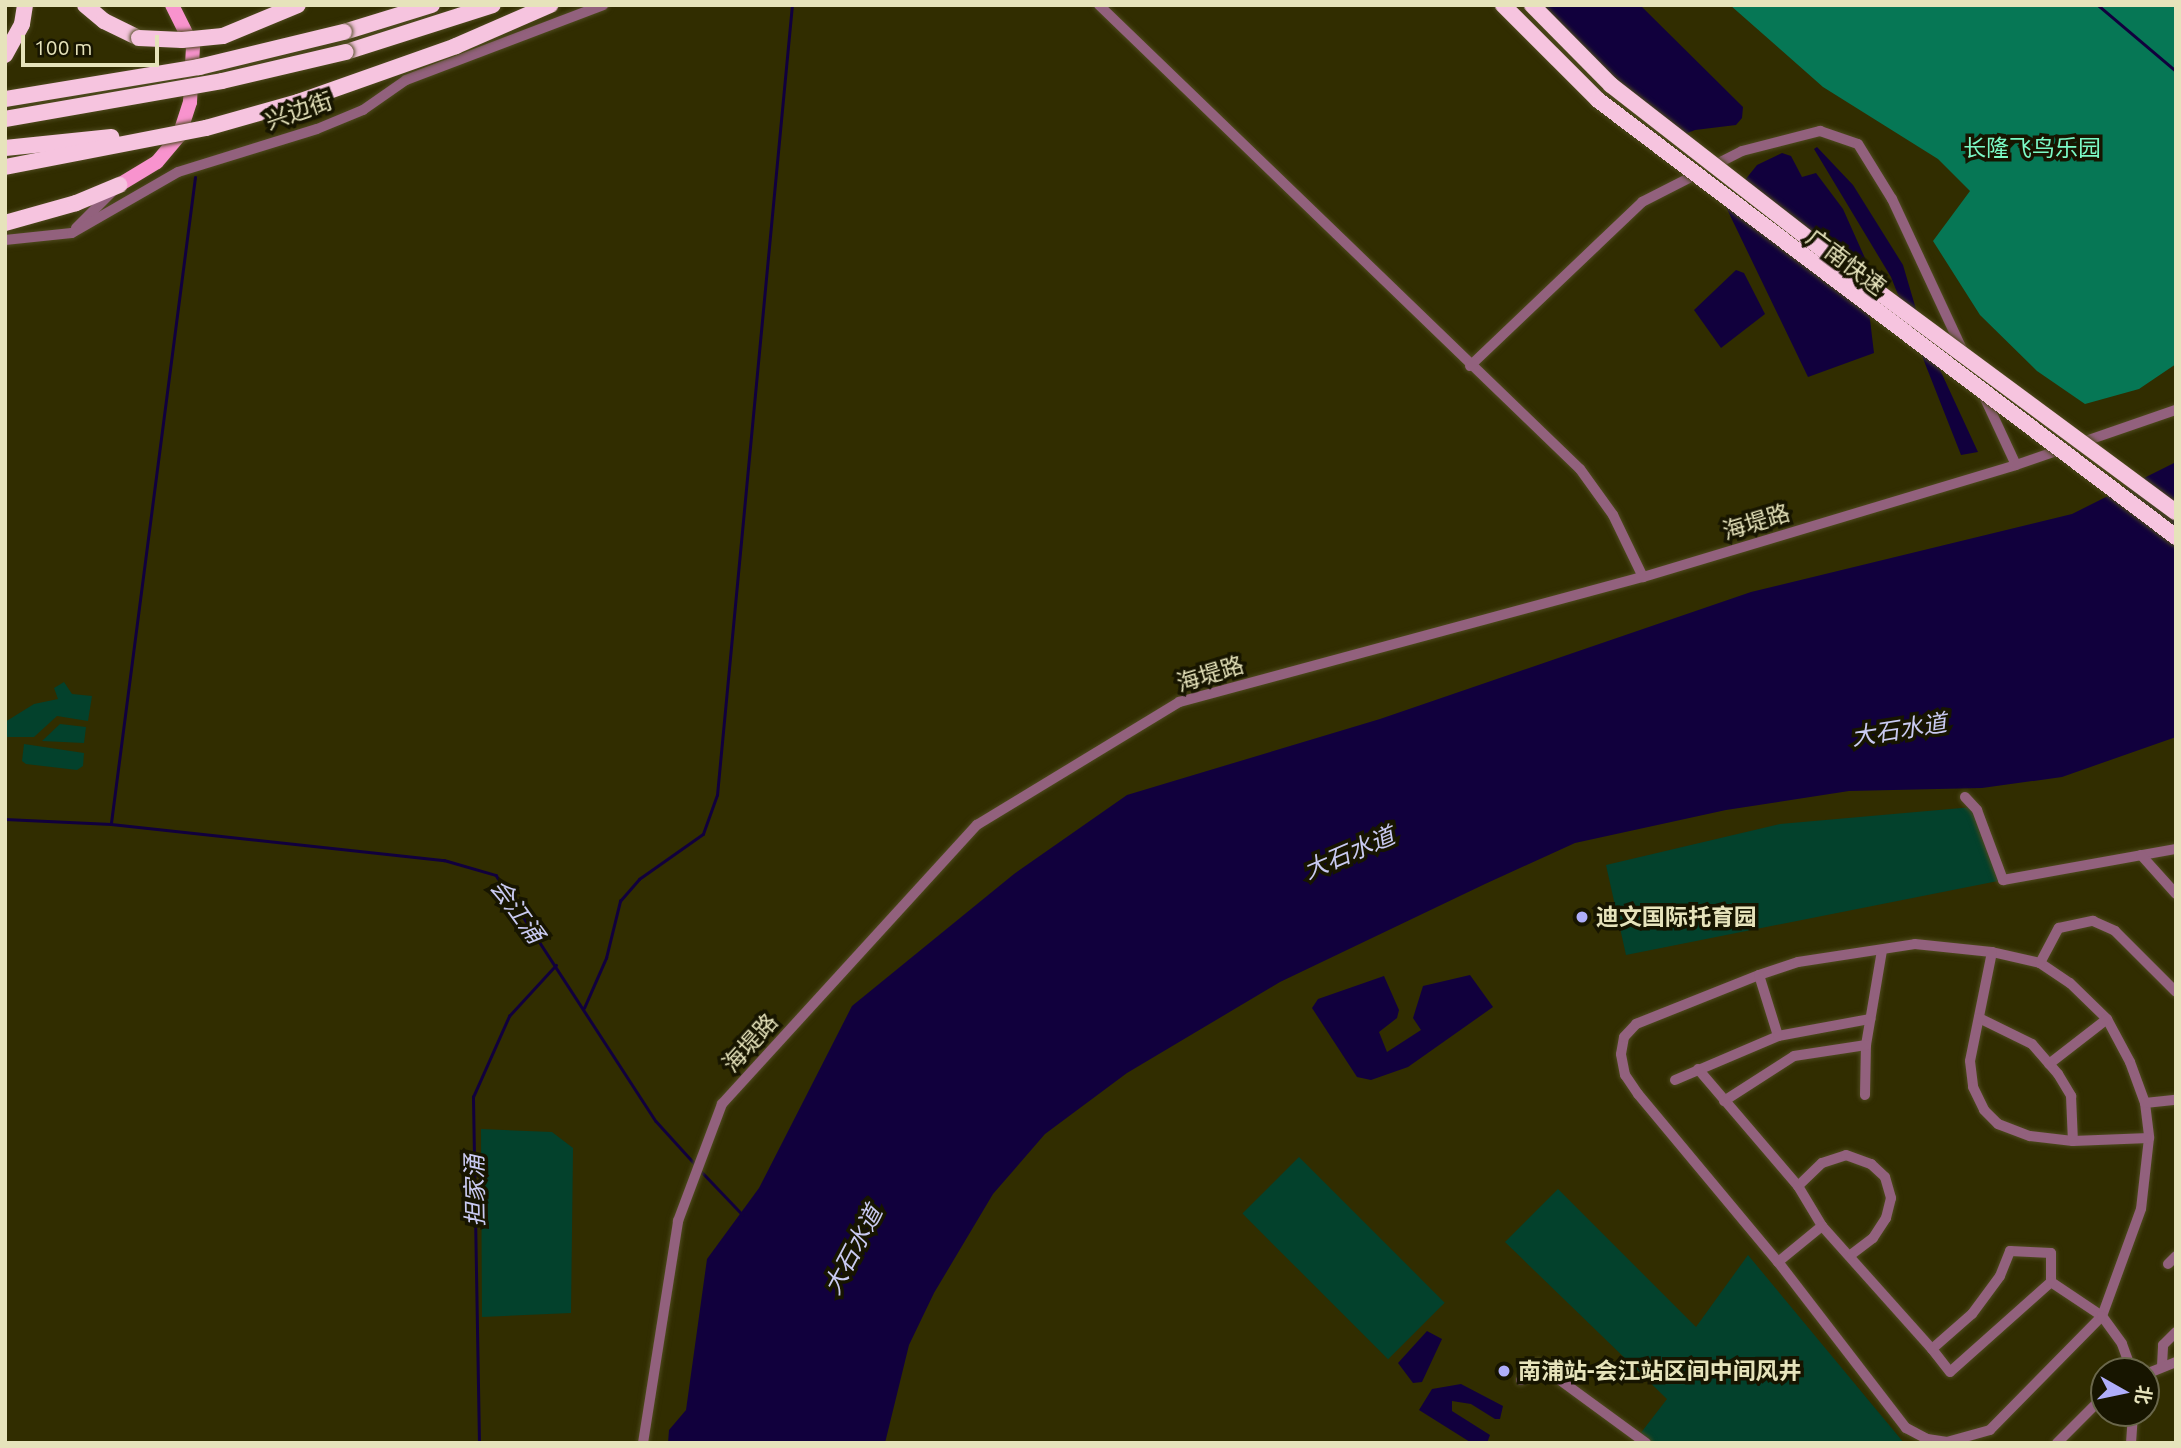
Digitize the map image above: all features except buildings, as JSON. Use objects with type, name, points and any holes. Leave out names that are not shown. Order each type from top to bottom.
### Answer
[{"type":"highway","points":[[5,55],[22,24],[25,5]]},
{"type":"highway","points":[[85,5],[103,20],[139,38],[182,40],[223,36],[298,5]]},
{"type":"highway","points":[[98,5],[139,38]]},
{"type":"highway","points":[[5,99],[199,66],[344,32],[432,5]]},
{"type":"highway","points":[[5,119],[222,81],[346,52],[493,5]]},
{"type":"highway","points":[[5,167],[206,128],[298,102],[430,55],[550,5]]},
{"type":"highway","name":"广南快速","points":[[1503,5],[1598,100],[2176,537]]},
{"type":"highway","name":"广南快速","points":[[1532,5],[1612,85],[1858,277],[2176,512]]},
{"type":"highway","points":[[5,148],[206,128]]},
{"type":"highway","points":[[5,223],[76,203],[119,185]]},
{"type":"main road","points":[[119,185],[157,162],[179,136],[190,102],[193,47],[183,19],[172,5]]},
{"type":"street","name":"兴边街","points":[[5,240],[72,233],[128,204],[178,172],[317,129],[363,110],[406,80],[603,5]]},
{"type":"street","points":[[1099,5],[1470,366],[1580,469],[1613,515],[1643,577]]},
{"type":"street","points":[[1470,366],[1642,202],[1742,151],[1820,131],[1858,144],[1892,199],[2016,466]]},
{"type":"street","points":[[72,233],[119,185]]},
{"type":"street","name":"海堤路","points":[[643,1443],[678,1222],[722,1104],[977,825],[1179,702],[1643,577],[2016,466],[2176,410]]},
{"type":"street","points":[[1965,797],[1977,810],[2003,880],[2176,849]]},
{"type":"street","points":[[2141,855],[2176,894]]},
{"type":"street","points":[[2040,963],[2059,929],[2093,921],[2115,931],[2176,992]]},
{"type":"street","points":[[1915,944],[1992,952],[2040,963],[2070,983],[2106,1019],[2145,1103],[2149,1138],[2141,1209],[2102,1316],[1990,1430],[1967,1440],[1927,1439],[1906,1428],[1778,1262],[1639,1094],[1625,1075],[1621,1054],[1624,1037],[1636,1024],[1798,962],[1915,944]]},
{"type":"street","points":[[1865,1094],[1866,1045],[1882,950]]},
{"type":"street","points":[[1992,952],[1970,1061],[1973,1087],[1984,1110],[1998,1124],[2030,1136],[2073,1141],[2149,1138]]},
{"type":"street","points":[[1759,975],[1778,1036]]},
{"type":"street","points":[[1979,1018],[2032,1044],[2049,1064],[2071,1096],[2073,1141]]},
{"type":"street","points":[[1675,1080],[1778,1036],[1870,1019]]},
{"type":"street","points":[[2049,1064],[2106,1019]]},
{"type":"street","points":[[1724,1101],[1794,1056],[1866,1045]]},
{"type":"street","points":[[1698,1069],[1798,1186],[1822,1226],[1852,1254],[1950,1371],[2051,1282],[2051,1253],[2010,1251],[2000,1276],[1972,1314],[1932,1349]]},
{"type":"street","points":[[2145,1103],[2176,1100]]},
{"type":"street","points":[[1798,1186],[1822,1163],[1846,1155],[1871,1164],[1885,1177],[1891,1198],[1886,1218],[1873,1238],[1852,1254]]},
{"type":"street","points":[[1778,1262],[1822,1226]]},
{"type":"street","points":[[2051,1282],[2102,1316],[2122,1344],[2127,1357]]},
{"type":"street","points":[[2176,1332],[2163,1345],[2162,1366],[2176,1362]]},
{"type":"street","points":[[1521,1380],[1538,1364],[1646,1443]]},
{"type":"street","points":[[2062,1441],[2090,1411]]},
{"type":"green space","name":"长隆飞鸟乐园","points":[[1730,5],[2176,5],[2176,364],[2139,389],[2085,404],[2037,371],[1980,315],[1933,241],[1970,191],[1938,159],[1823,87]]},
{"type":"green space","points":[[64,682],[72,694],[92,696],[88,721],[57,716],[34,737],[5,737],[5,722],[34,704],[58,699],[54,688]]},
{"type":"green space","points":[[60,724],[86,727],[84,743],[42,741]]},
{"type":"green space","points":[[24,744],[84,753],[83,766],[77,770],[26,764],[22,761]]},
{"type":"green space","points":[[1973,807],[2003,880],[1626,955],[1606,865],[1780,824]]},
{"type":"green space","points":[[481,1129],[552,1132],[573,1148],[571,1313],[482,1317]]},
{"type":"green space","points":[[1299,1157],[1445,1303],[1388,1359],[1242,1214]]},
{"type":"green space","points":[[1558,1189],[1696,1327],[1748,1255],[1904,1443],[1633,1443],[1667,1399],[1505,1242]]},
{"type":"water","points":[[1524,5],[1640,5],[1743,107],[1742,118],[1736,125],[1695,130],[1673,139],[1629,93]]},
{"type":"water","points":[[1817,147],[1853,185],[1903,265],[1923,333],[1978,452],[1961,455],[1891,277],[1814,149]]},
{"type":"water","points":[[1782,153],[1791,156],[1802,177],[1816,173],[1843,209],[1877,285],[1868,303],[1874,353],[1808,377],[1725,205],[1757,165]]},
{"type":"water","points":[[1736,270],[1744,273],[1765,314],[1721,348],[1694,310]]},
{"type":"water","name":"大石水道","points":[[2176,462],[2176,737],[2062,777],[1982,788],[1849,791],[1726,810],[1575,843],[1485,884],[1280,982],[1127,1073],[1045,1134],[993,1194],[934,1293],[909,1345],[885,1443],[668,1443],[669,1430],[686,1410],[707,1259],[759,1188],[852,1006],[1014,874],[1127,795],[1380,719],[1751,592],[2072,514]]},
{"type":"water","points":[[1470,975],[1493,1007],[1408,1067],[1371,1080],[1357,1077],[1312,1008],[1318,999],[1384,976],[1399,1010],[1397,1018],[1379,1032],[1387,1052],[1421,1030],[1413,1018],[1423,986]]},
{"type":"water","points":[[1427,1331],[1442,1339],[1422,1382],[1413,1383],[1398,1363]]},
{"type":"water","points":[[1461,1384],[1503,1406],[1500,1419],[1495,1419],[1471,1404],[1452,1401],[1452,1411],[1490,1435],[1487,1443],[1470,1442],[1419,1410],[1432,1389]]},
{"type":"waterway","points":[[584,1008],[606,958],[620,901],[639,879],[703,834],[717,795],[792,5]]},
{"type":"waterway","points":[[2098,5],[2176,71]]},
{"type":"waterway","points":[[111,823],[195,177]]},
{"type":"waterway","name":"会江涌","points":[[5,819],[111,824],[444,860],[496,875],[656,1121],[695,1164]]},
{"type":"waterway","name":"担家涌","points":[[479,1443],[473,1097],[509,1016],[556,965]]},
{"type":"waterway","name":"会江涌","points":[[702,1172],[743,1215]]},
{"type":"place","name":"迪文国际托育园","points":[[1582,917]]},
{"type":"place","name":"南浦站-会江站区间中间风井","points":[[1504,1371]]}]
